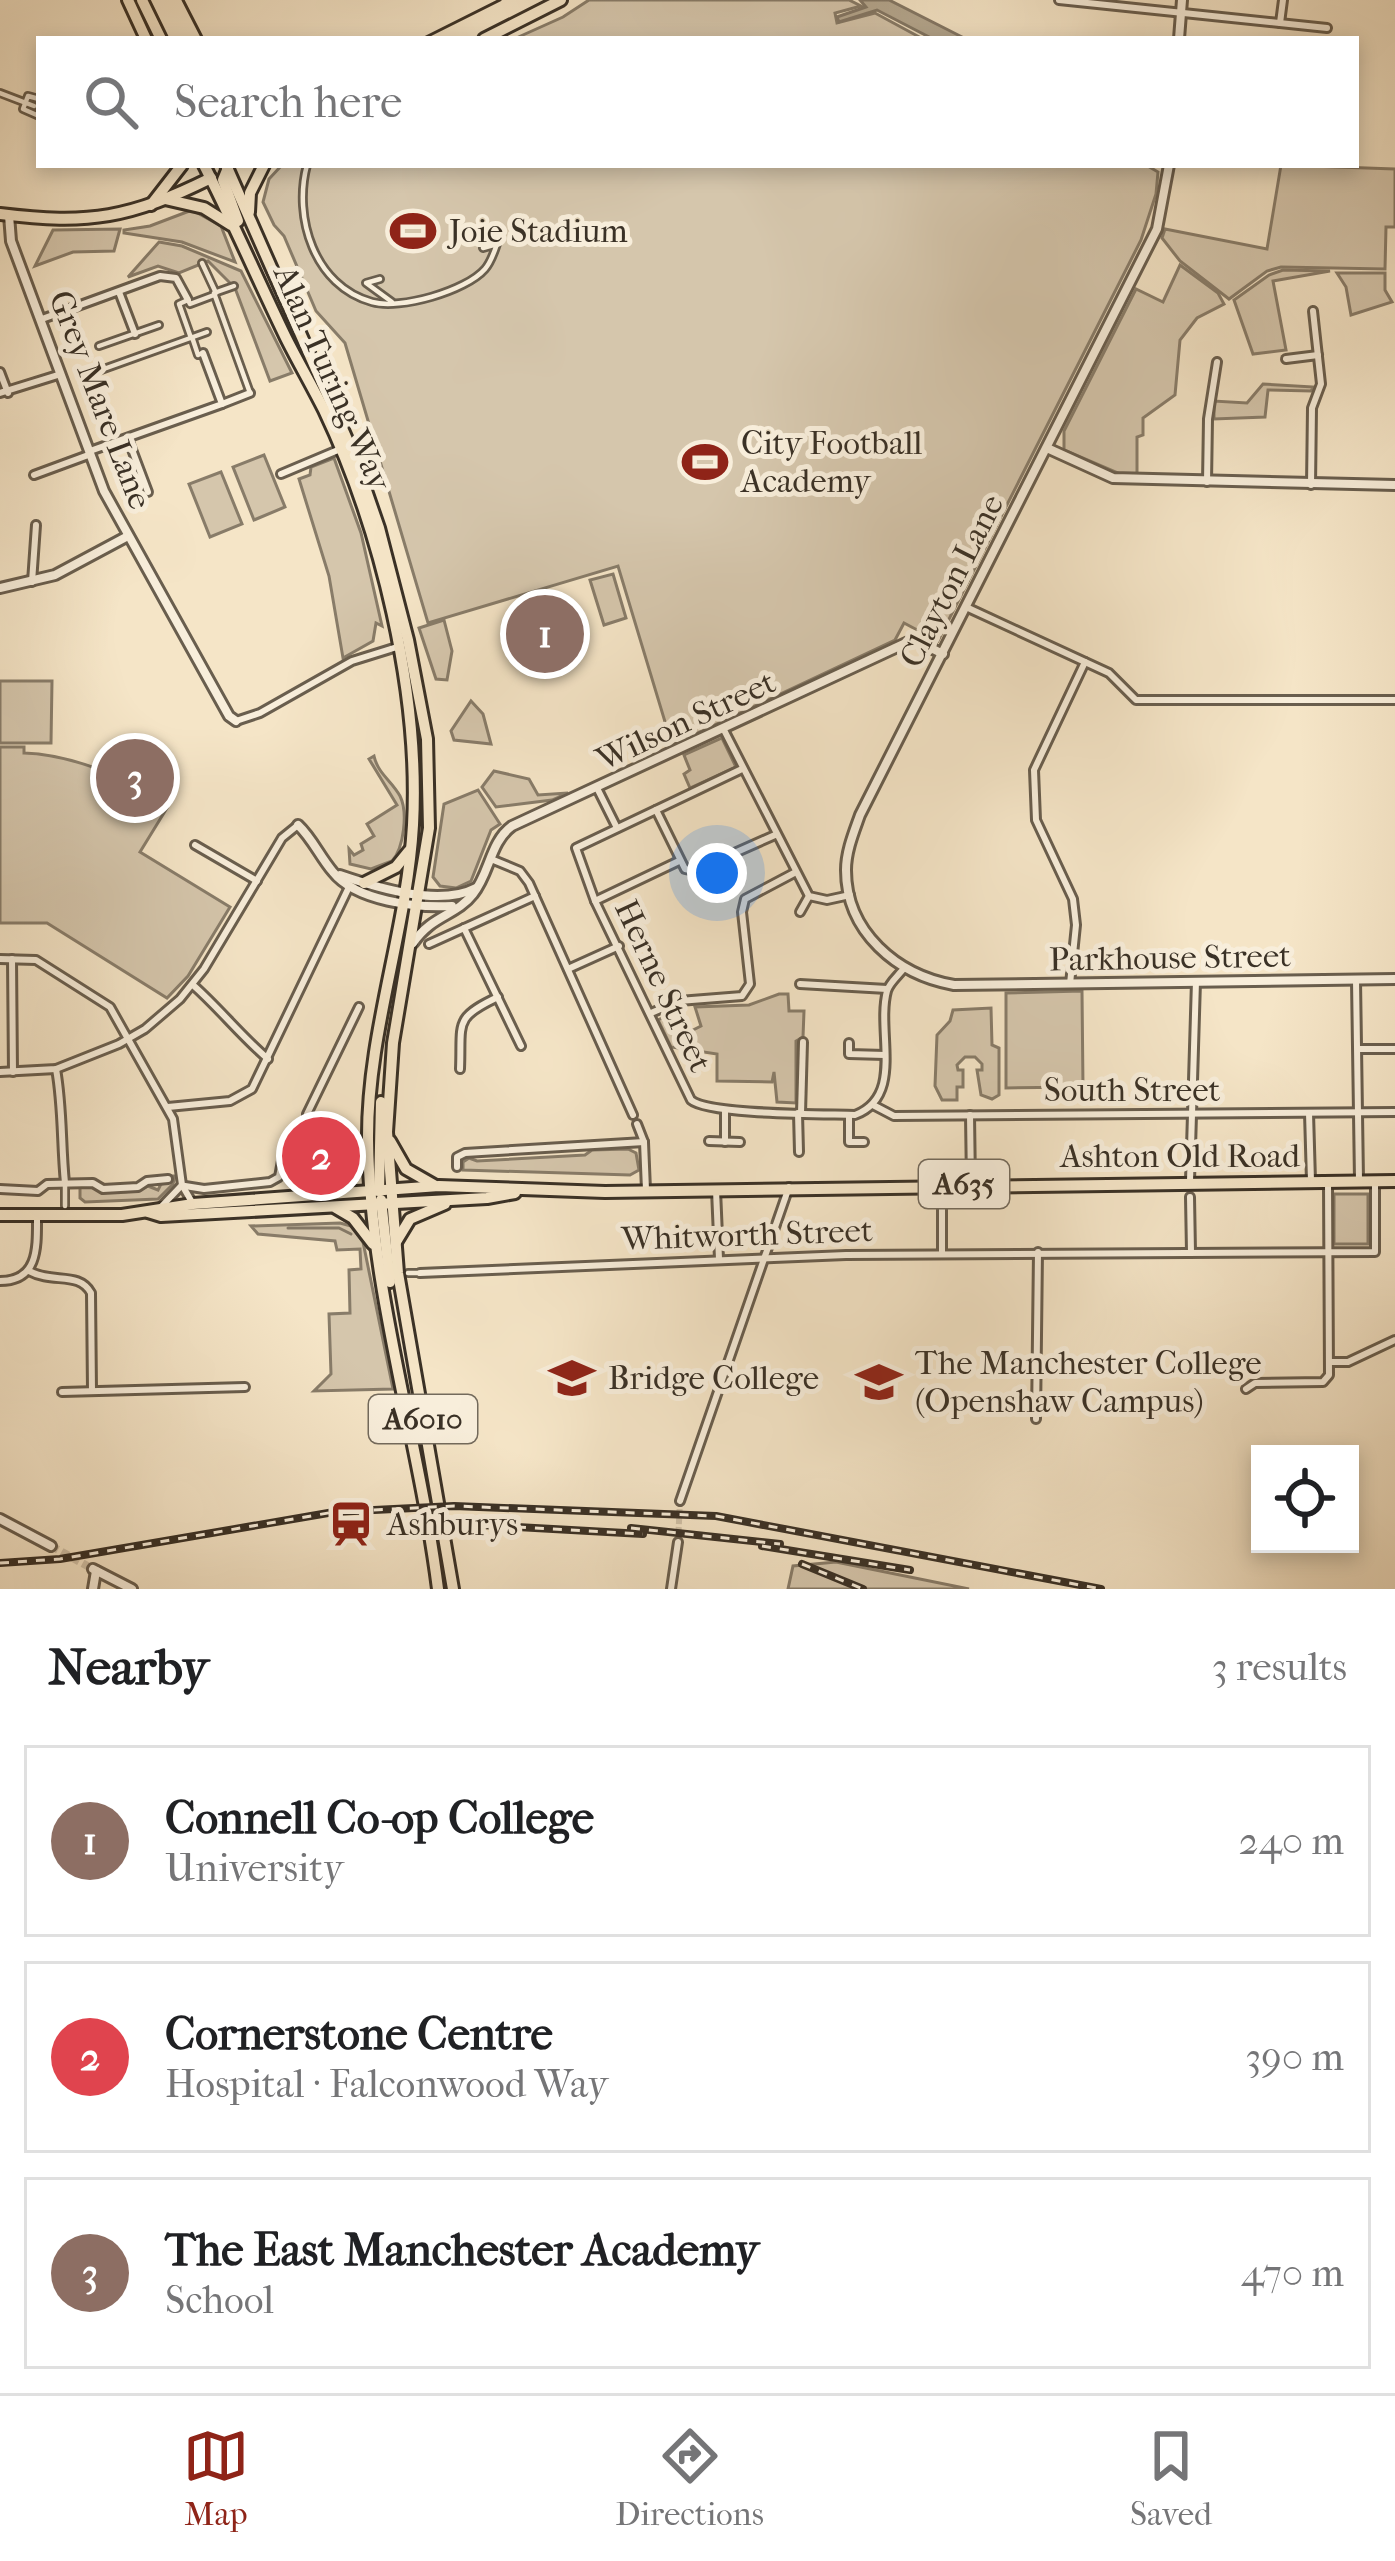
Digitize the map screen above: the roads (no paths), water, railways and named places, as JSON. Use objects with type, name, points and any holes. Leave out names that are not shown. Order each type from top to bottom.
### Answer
[{"type":"main road","points":[[128,0],[145,36]]},
{"type":"main road","points":[[142,0],[160,36]]},
{"type":"main road","points":[[490,36],[561,0]]},
{"type":"main road","points":[[151,205],[174,168]]},
{"type":"main road","points":[[228,168],[223,180],[227,194],[268,298]]},
{"type":"main road","name":"Alan Turing Way","points":[[230,168],[353,453],[380,528],[430,760],[429,827],[372,1070],[368,1141],[380,1189]]},
{"type":"main road","points":[[250,221],[250,193],[262,168]]},
{"type":"main road","points":[[4,214],[86,220],[166,199],[209,169]]},
{"type":"main road","name":"Alan Turing Way","points":[[209,169],[340,449],[374,547],[397,647],[413,748],[412,897],[380,1189]]},
{"type":"main road","points":[[166,199],[203,208],[233,227]]},
{"type":"main road","points":[[364,883],[396,867],[411,849]]},
{"type":"main road","points":[[380,1189],[380,1114],[384,1074],[391,1062]]},
{"type":"main road","points":[[387,1132],[406,1169],[439,1186]]},
{"type":"main road","points":[[312,1194],[352,1174],[368,1141]]},
{"type":"main road","name":"Ashton Old Road","points":[[0,1215],[148,1212],[193,1204],[439,1186],[646,1190],[971,1184],[1190,1190],[1395,1181]]},
{"type":"main road","name":"A6010","points":[[380,1189],[377,1252],[410,1419],[435,1589]]},
{"type":"main road","name":"A6010","points":[[380,1189],[395,1248],[453,1589]]},
{"type":"main road","name":"Ashton Old Road","points":[[148,1212],[161,1216],[459,1200],[533,1190]]},
{"type":"main road","points":[[395,1248],[401,1228],[412,1217],[459,1200]]},
{"type":"main road","points":[[381,1203],[410,1419]]},
{"type":"main road","points":[[333,1207],[353,1218],[377,1252]]},
{"type":"street","points":[[1059,0],[1181,5],[1327,28]]},
{"type":"street","points":[[1280,23],[1283,0]]},
{"type":"street","points":[[1179,36],[1181,5]]},
{"type":"street","points":[[0,93],[25,103],[36,102]]},
{"type":"street","points":[[25,103],[23,109],[36,115]]},
{"type":"street","points":[[306,168],[303,219],[319,260],[343,288],[375,303],[428,297],[469,281],[485,270],[497,244],[483,248]]},
{"type":"street","name":"Clayton Lane","points":[[850,895],[846,870],[860,815],[1155,232],[1168,168]]},
{"type":"street","name":"Grey Mare Lane","points":[[4,214],[104,491],[236,721]]},
{"type":"street","points":[[34,475],[250,393],[202,263]]},
{"type":"street","points":[[42,319],[169,275],[181,282],[198,355],[203,353],[222,404]]},
{"type":"street","points":[[380,279],[366,283],[392,302]]},
{"type":"street","points":[[183,302],[190,304],[234,286]]},
{"type":"street","points":[[119,291],[134,334]]},
{"type":"street","points":[[1310,485],[1312,408],[1321,384],[1313,311]]},
{"type":"street","points":[[99,346],[159,325]]},
{"type":"street","points":[[87,375],[207,332]]},
{"type":"street","points":[[1286,359],[1318,355]]},
{"type":"street","points":[[1207,482],[1208,419],[1217,362]]},
{"type":"street","points":[[0,372],[4,393],[67,379]]},
{"type":"street","points":[[128,438],[148,492]]},
{"type":"street","points":[[1047,448],[1113,478],[1395,485]]},
{"type":"street","points":[[281,475],[340,449]]},
{"type":"street","points":[[32,582],[36,525]]},
{"type":"street","points":[[0,587],[64,571],[128,536]]},
{"type":"street","points":[[966,607],[1109,673],[1136,700],[1395,700]]},
{"type":"street","name":"Wilson Street","points":[[410,946],[430,921],[470,899],[506,830],[908,642],[943,654]]},
{"type":"street","points":[[236,721],[260,713],[352,661],[397,647]]},
{"type":"street","points":[[1070,984],[1076,925],[1072,899],[1036,820],[1034,770],[1084,662]]},
{"type":"street","points":[[724,730],[809,896],[827,900],[850,895],[870,938],[904,968],[887,988],[883,1089],[873,1105]]},
{"type":"street","points":[[597,788],[617,828],[742,769]]},
{"type":"street","points":[[656,810],[685,869],[694,871],[775,835]]},
{"type":"street","points":[[0,1072],[56,1069],[128,1040],[193,985],[282,838],[298,825],[349,887],[412,897],[460,896],[478,886]]},
{"type":"street","name":"Herne Street","points":[[617,828],[576,848],[595,901],[691,1100],[698,1107],[725,1110],[848,1115],[873,1105]]},
{"type":"street","points":[[195,845],[257,881]]},
{"type":"street","points":[[491,859],[520,871],[535,896],[633,1115]]},
{"type":"street","points":[[595,901],[680,860]]},
{"type":"street","points":[[333,872],[451,907],[470,899]]},
{"type":"street","points":[[651,1013],[686,1000],[733,999],[747,990],[742,912],[749,896],[796,872]]},
{"type":"street","points":[[168,1107],[239,1099],[252,1089],[349,887]]},
{"type":"street","points":[[429,944],[535,896]]},
{"type":"street","points":[[800,912],[809,896]]},
{"type":"street","points":[[464,928],[521,1046]]},
{"type":"street","points":[[568,970],[619,946]]},
{"type":"street","points":[[0,959],[44,964],[102,999],[168,1107],[182,1184],[193,1204]]},
{"type":"street","points":[[12,959],[13,1072]]},
{"type":"street","name":"Parkhouse Street","points":[[904,968],[946,984],[1395,979]]},
{"type":"street","points":[[1356,980],[1359,1182]]},
{"type":"street","points":[[1191,1252],[1196,981]]},
{"type":"street","points":[[800,984],[887,988]]},
{"type":"street","points":[[193,985],[268,1060]]},
{"type":"street","points":[[460,1069],[464,1018],[498,997]]},
{"type":"street","points":[[182,1184],[204,1189],[274,1180],[282,1172],[285,1144],[304,1136],[309,1109],[359,1007]]},
{"type":"street","points":[[799,1152],[803,1042]]},
{"type":"street","points":[[849,1043],[849,1054],[885,1055]]},
{"type":"street","points":[[1359,1048],[1395,1049]]},
{"type":"street","points":[[56,1069],[64,1117],[60,1128],[64,1206]]},
{"type":"street","name":"South Street","points":[[873,1105],[894,1116],[1395,1112]]},
{"type":"street","points":[[725,1110],[725,1142]]},
{"type":"street","points":[[1310,1113],[1310,1183]]},
{"type":"street","points":[[848,1115],[849,1142],[863,1142]]},
{"type":"street","points":[[970,1115],[971,1184]]},
{"type":"street","points":[[637,1124],[644,1142],[646,1190]]},
{"type":"street","points":[[709,1141],[740,1142]]},
{"type":"street","points":[[457,1167],[457,1157],[465,1153],[644,1142]]},
{"type":"street","points":[[0,1189],[38,1191],[46,1184],[94,1183],[104,1189],[138,1187],[168,1179]]},
{"type":"street","name":"Whitworth Street","points":[[408,1273],[942,1253],[1376,1252],[1375,1181]]},
{"type":"street","points":[[1246,1389],[1255,1383],[1323,1382],[1329,1375],[1328,1182]]},
{"type":"street","points":[[161,1207],[182,1184]]},
{"type":"street","points":[[942,1185],[942,1253]]},
{"type":"street","points":[[680,1501],[789,1187]]},
{"type":"street","points":[[716,1188],[719,1258]]},
{"type":"street","points":[[0,1281],[14,1281],[29,1271],[36,1258],[37,1216]]},
{"type":"street","points":[[1036,1420],[1038,1252]]},
{"type":"street","points":[[29,1271],[47,1280],[77,1280],[88,1286],[92,1391]]},
{"type":"street","points":[[1329,1363],[1348,1362],[1395,1340]]},
{"type":"street","points":[[62,1391],[245,1388]]},
{"type":"street","points":[[0,1519],[51,1546]]},
{"type":"street","points":[[671,1589],[678,1542]]},
{"type":"street","points":[[92,1589],[95,1570],[132,1589]]},
{"type":"waterway","points":[[288,1228],[339,1228],[351,1234]]},
{"type":"tunnel","points":[[678,1542],[680,1501]]},
{"type":"tunnel","points":[[51,1546],[93,1569]]},
{"type":"tram line","points":[[183,0],[201,36]]},
{"type":"tram line","points":[[428,36],[500,0]]},
{"type":"railway","points":[[0,1563],[60,1559],[334,1512],[454,1506],[716,1516],[1101,1589]]},
{"type":"railway","points":[[481,1525],[643,1534]]},
{"type":"railway","points":[[631,1528],[780,1544]]},
{"type":"railway","points":[[762,1546],[910,1570]]},
{"type":"railway","points":[[802,1564],[863,1589]]},
{"type":"place","name":"Joie Stadium","points":[[413,231]]},
{"type":"place","name":"City Football Academy","points":[[705,462]]},
{"type":"place","name":"Connell Co-op College","points":[[545,634]]},
{"type":"place","name":"The East Manchester Academy","points":[[135,778]]},
{"type":"place","name":"Cornerstone Centre","points":[[321,1156]]},
{"type":"place","name":"Bridge College","points":[[572,1378]]},
{"type":"place","name":"The Manchester College (Openshaw Campus)","points":[[879,1382]]},
{"type":"place","name":"Ashburys","points":[[351,1524]]}]
